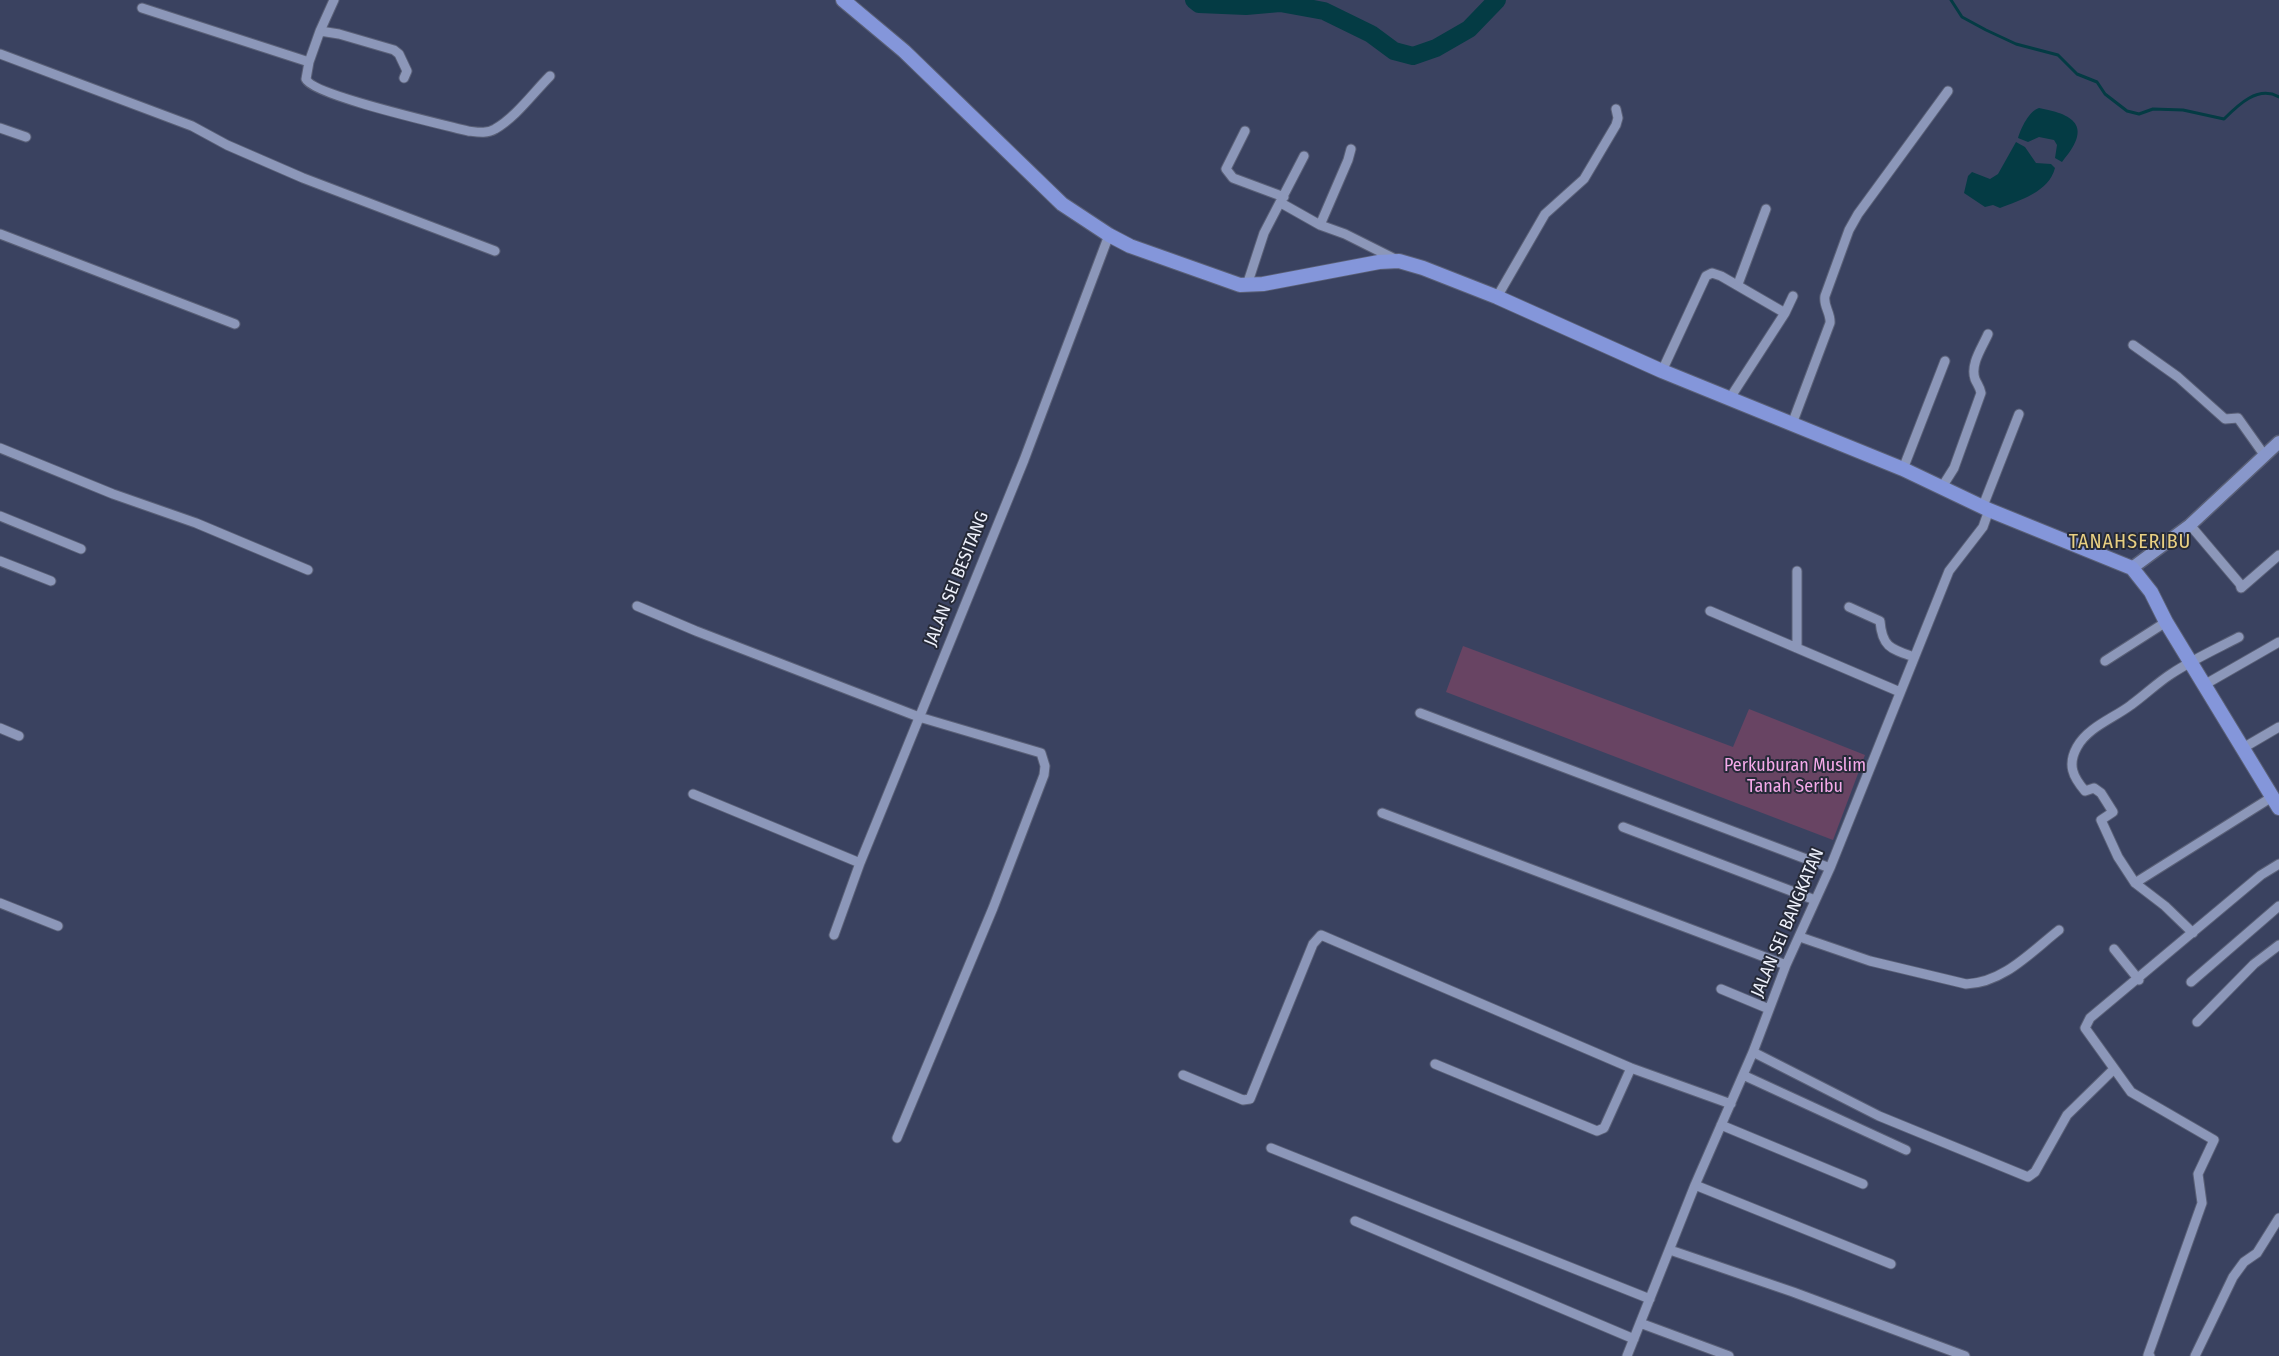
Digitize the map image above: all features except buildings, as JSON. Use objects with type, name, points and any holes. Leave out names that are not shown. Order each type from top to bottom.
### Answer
[{"type":"main road","points":[[843,0],[904,51],[1062,204],[1109,235],[1162,259],[1240,285],[1379,262],[1399,261],[1431,271],[1662,371],[1903,468],[1986,508],[2132,568],[2151,592],[2166,622],[2275,803]]},
{"type":"main road","points":[[2132,568],[2190,525],[2279,442]]},
{"type":"street","points":[[334,0],[309,62],[306,79],[313,87],[373,106],[482,133],[494,130],[506,120],[550,76]]},
{"type":"street","points":[[142,8],[309,62]]},
{"type":"street","points":[[320,31],[339,34],[394,50],[400,54],[407,71],[404,78]]},
{"type":"street","points":[[0,54],[192,126],[204,134],[303,178],[495,251]]},
{"type":"street","points":[[1792,424],[1830,323],[1830,316],[1824,303],[1825,296],[1849,230],[1858,214],[1948,91]]},
{"type":"street","points":[[1497,298],[1545,214],[1584,179],[1616,125],[1618,118],[1616,109]]},
{"type":"street","points":[[0,128],[26,137]]},
{"type":"street","points":[[1245,131],[1226,169],[1233,178],[1283,200],[1320,225],[1345,234],[1399,261]]},
{"type":"street","points":[[1320,225],[1351,149]]},
{"type":"street","points":[[1247,285],[1264,233],[1283,200],[1304,156]]},
{"type":"street","points":[[1738,284],[1766,209]]},
{"type":"street","points":[[0,234],[235,324]]},
{"type":"street","name":"JALAN SEI BESITANG","points":[[834,935],[860,863],[1024,460],[1109,235]]},
{"type":"street","points":[[1662,371],[1704,279],[1712,273],[1738,284],[1785,313]]},
{"type":"street","points":[[1730,398],[1785,313],[1793,296]]},
{"type":"street","points":[[1942,487],[1954,468],[1981,393],[1975,380],[1973,366],[1988,334]]},
{"type":"street","points":[[2133,346],[2178,377],[2225,419],[2238,418],[2265,456]]},
{"type":"street","points":[[1903,468],[1944,362]]},
{"type":"street","name":"JALAN SEI BANGKATAN","points":[[1627,1356],[1695,1185],[1753,1052],[1786,965],[1830,868],[1949,571],[1983,527],[1986,508],[2019,414]]},
{"type":"street","points":[[0,448],[113,494],[196,523],[308,570]]},
{"type":"street","points":[[0,516],[81,549]]},
{"type":"street","points":[[2190,525],[2240,584],[2241,588],[2279,555]]},
{"type":"street","points":[[0,561],[51,581]]},
{"type":"street","points":[[1797,648],[1798,571]]},
{"type":"street","points":[[637,606],[696,631],[919,717],[1038,751],[1045,766],[1044,775],[992,908],[896,1138]]},
{"type":"street","points":[[1849,607],[1880,621],[1881,633],[1886,644],[1890,648],[1914,657]]},
{"type":"street","points":[[1710,611],[1900,692]]},
{"type":"street","points":[[2105,661],[2166,622]]},
{"type":"street","points":[[2193,933],[2161,902],[2135,883],[2118,857],[2101,820],[2113,812],[2101,793],[2094,788],[2085,791],[2078,783],[2072,774],[2071,763],[2077,746],[2086,735],[2131,705],[2169,676],[2238,637]]},
{"type":"street","points":[[2204,685],[2279,642]]},
{"type":"street","points":[[1420,713],[1830,868]]},
{"type":"street","points":[[2243,748],[2279,727]]},
{"type":"street","points":[[0,728],[19,736]]},
{"type":"street","points":[[693,794],[860,863]]},
{"type":"street","points":[[2135,883],[2275,803]]},
{"type":"street","points":[[1382,813],[1786,965]]},
{"type":"street","points":[[1623,827],[1815,900]]},
{"type":"street","points":[[2150,1356],[2148,1355],[2202,1203],[2198,1174],[2214,1140],[2131,1092],[2085,1028],[2090,1018],[2139,980],[2261,875],[2279,864]]},
{"type":"street","points":[[0,902],[58,926]]},
{"type":"street","points":[[2191,982],[2279,906]]},
{"type":"street","points":[[1800,937],[1870,961],[1972,984],[2000,976],[2059,930]]},
{"type":"street","points":[[1183,1075],[1243,1100],[1250,1099],[1312,944],[1321,935],[1631,1068],[1731,1104]]},
{"type":"street","points":[[2196,1022],[2254,964],[2279,945]]},
{"type":"street","points":[[2114,949],[2139,980]]},
{"type":"street","points":[[1721,989],[1769,1009]]},
{"type":"street","points":[[1753,1052],[1879,1116],[2028,1177],[2035,1172],[2055,1133],[2067,1116],[2114,1069]]},
{"type":"street","points":[[1435,1064],[1597,1131],[1604,1128],[1631,1068]]},
{"type":"street","points":[[1743,1075],[1906,1150]]},
{"type":"street","points":[[1721,1125],[1863,1184]]},
{"type":"street","points":[[1272,1148],[1650,1299]]},
{"type":"street","points":[[1695,1185],[1891,1264]]},
{"type":"street","points":[[2195,1356],[2233,1277],[2244,1262],[2258,1254],[2279,1218]]},
{"type":"street","points":[[1355,1221],[1634,1339]]},
{"type":"street","points":[[1670,1250],[1793,1292],[1965,1356]]},
{"type":"street","points":[[1640,1323],[1730,1356]]},
{"type":"green space","name":"Perkuburan Muslim Tanah Seribu","points":[[1463,646],[1733,747],[1749,709],[1865,755],[1833,840],[1446,692]]},
{"type":"shaded area","points":[[2039,108],[2063,115],[2071,119],[2076,125],[2078,132],[2076,140],[2062,162],[2055,158],[2057,145],[2054,140],[2039,137],[2028,142],[2018,138],[2029,116]]},
{"type":"shaded area","points":[[2016,142],[2025,147],[2036,163],[2051,164],[2055,168],[2047,183],[2033,194],[2000,208],[1993,205],[1985,207],[1964,193],[1968,176],[1972,172],[1990,179],[1998,174]]},
{"type":"waterway","points":[[1194,0],[1199,4],[1246,6],[1280,3],[1324,11],[1371,34],[1394,51],[1413,56],[1436,48],[1469,29],[1497,0]]},
{"type":"waterway","points":[[1951,0],[1962,17],[1986,30],[2016,44],[2058,55],[2077,74],[2097,82],[2105,94],[2127,111],[2139,114],[2153,109],[2183,110],[2224,119],[2242,103],[2256,95],[2264,93],[2279,97]]},
{"type":"district","name":"TANAHSERIBU","points":[[2130,542]]}]
